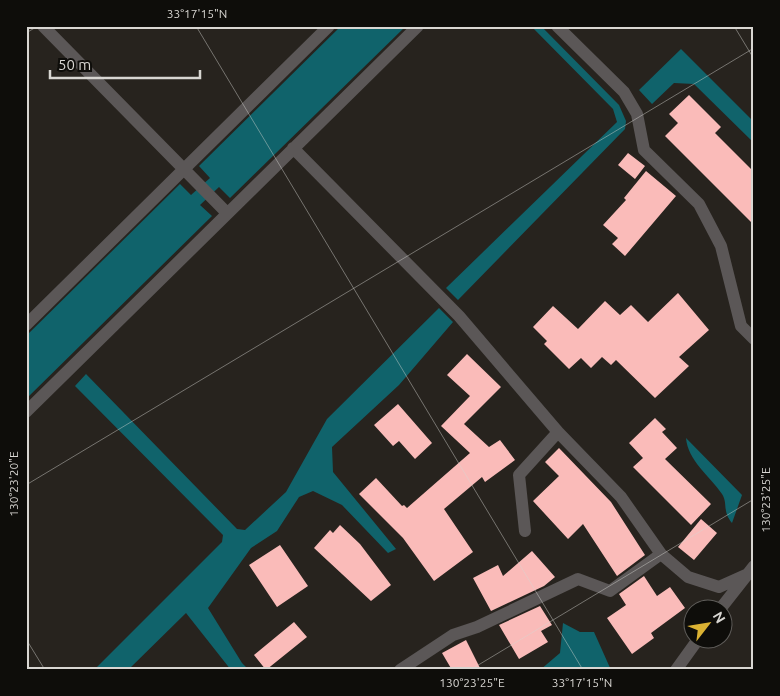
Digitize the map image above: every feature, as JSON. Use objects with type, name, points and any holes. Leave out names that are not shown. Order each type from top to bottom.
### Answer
[{"type":"street","points":[[42,26],[227,213]]},
{"type":"street","points":[[26,325],[329,26]]},
{"type":"street","points":[[26,412],[418,26]]},
{"type":"street","points":[[557,26],[624,92],[638,114],[644,150],[699,204],[721,246],[741,326],[754,339]]},
{"type":"street","points":[[293,148],[459,316],[558,432],[621,497],[661,554],[688,577],[719,587],[751,570]]},
{"type":"street","points":[[525,532],[519,475],[558,432]]},
{"type":"street","points":[[400,670],[453,635],[477,627],[578,579],[610,591],[661,554]]},
{"type":"street","points":[[729,598],[751,570]]},
{"type":"street","points":[[676,670],[692,648]]},
{"type":"water","points":[[341,26],[406,26],[230,198],[219,187],[200,205],[212,216],[26,399],[26,336],[180,184],[191,195],[210,178],[199,166]]},
{"type":"water","points":[[531,26],[541,26],[619,105],[626,121],[625,129],[458,300],[446,288],[617,122],[613,109]]},
{"type":"water","points":[[681,49],[754,122],[754,143],[694,84],[674,83],[652,104],[639,90]]},
{"type":"water","points":[[439,308],[453,322],[399,385],[332,447],[333,472],[396,549],[388,553],[342,505],[313,491],[299,497],[277,531],[251,548],[208,608],[242,663],[249,670],[231,670],[186,613],[128,670],[94,670],[222,542],[223,535],[75,386],[86,374],[237,529],[245,530],[286,492],[327,419]]},
{"type":"water","points":[[686,438],[742,495],[732,523],[727,515],[722,494],[695,461]]},
{"type":"water","points":[[563,623],[580,632],[594,632],[611,670],[540,670],[560,653]]},
{"type":"building","points":[[689,95],[721,127],[715,133],[754,172],[754,225],[665,136],[678,123],[669,114]]},
{"type":"building","points":[[628,153],[645,166],[635,179],[618,165]]},
{"type":"building","points":[[646,171],[676,196],[625,256],[612,244],[618,238],[603,225],[626,200],[624,198]]},
{"type":"building","points":[[678,293],[709,330],[679,357],[689,366],[655,398],[616,360],[611,365],[602,357],[591,368],[581,358],[569,369],[544,344],[547,341],[533,327],[553,306],[578,329],[605,301],[620,315],[631,305],[648,322]]},
{"type":"building","points":[[467,354],[501,387],[464,424],[489,447],[500,440],[515,460],[485,482],[482,477],[444,509],[473,552],[434,581],[403,538],[359,494],[376,478],[402,506],[404,505],[407,508],[470,453],[441,426],[470,396],[447,375]]},
{"type":"building","points":[[398,404],[432,443],[415,459],[399,441],[393,446],[374,425]]},
{"type":"building","points":[[655,418],[666,429],[662,432],[677,448],[665,459],[711,504],[691,525],[633,467],[643,458],[629,443]]},
{"type":"building","points":[[559,448],[611,502],[645,555],[617,576],[583,524],[568,539],[533,501],[559,476],[545,462]]},
{"type":"building","points":[[701,519],[717,533],[694,560],[678,547]]},
{"type":"building","points":[[340,525],[360,544],[391,585],[371,601],[314,548],[330,530],[333,533]]},
{"type":"building","points":[[280,545],[308,586],[277,607],[249,565]]},
{"type":"building","points":[[532,551],[555,577],[544,586],[491,611],[473,578],[498,565],[503,576]]},
{"type":"building","points":[[644,576],[657,596],[670,587],[682,604],[682,610],[651,633],[654,638],[632,654],[607,618],[626,605],[619,594]]},
{"type":"building","points":[[540,606],[552,625],[541,631],[548,642],[519,659],[499,625]]},
{"type":"building","points":[[294,622],[307,637],[266,670],[254,655]]},
{"type":"building","points":[[466,640],[481,670],[452,670],[442,653]]}]
